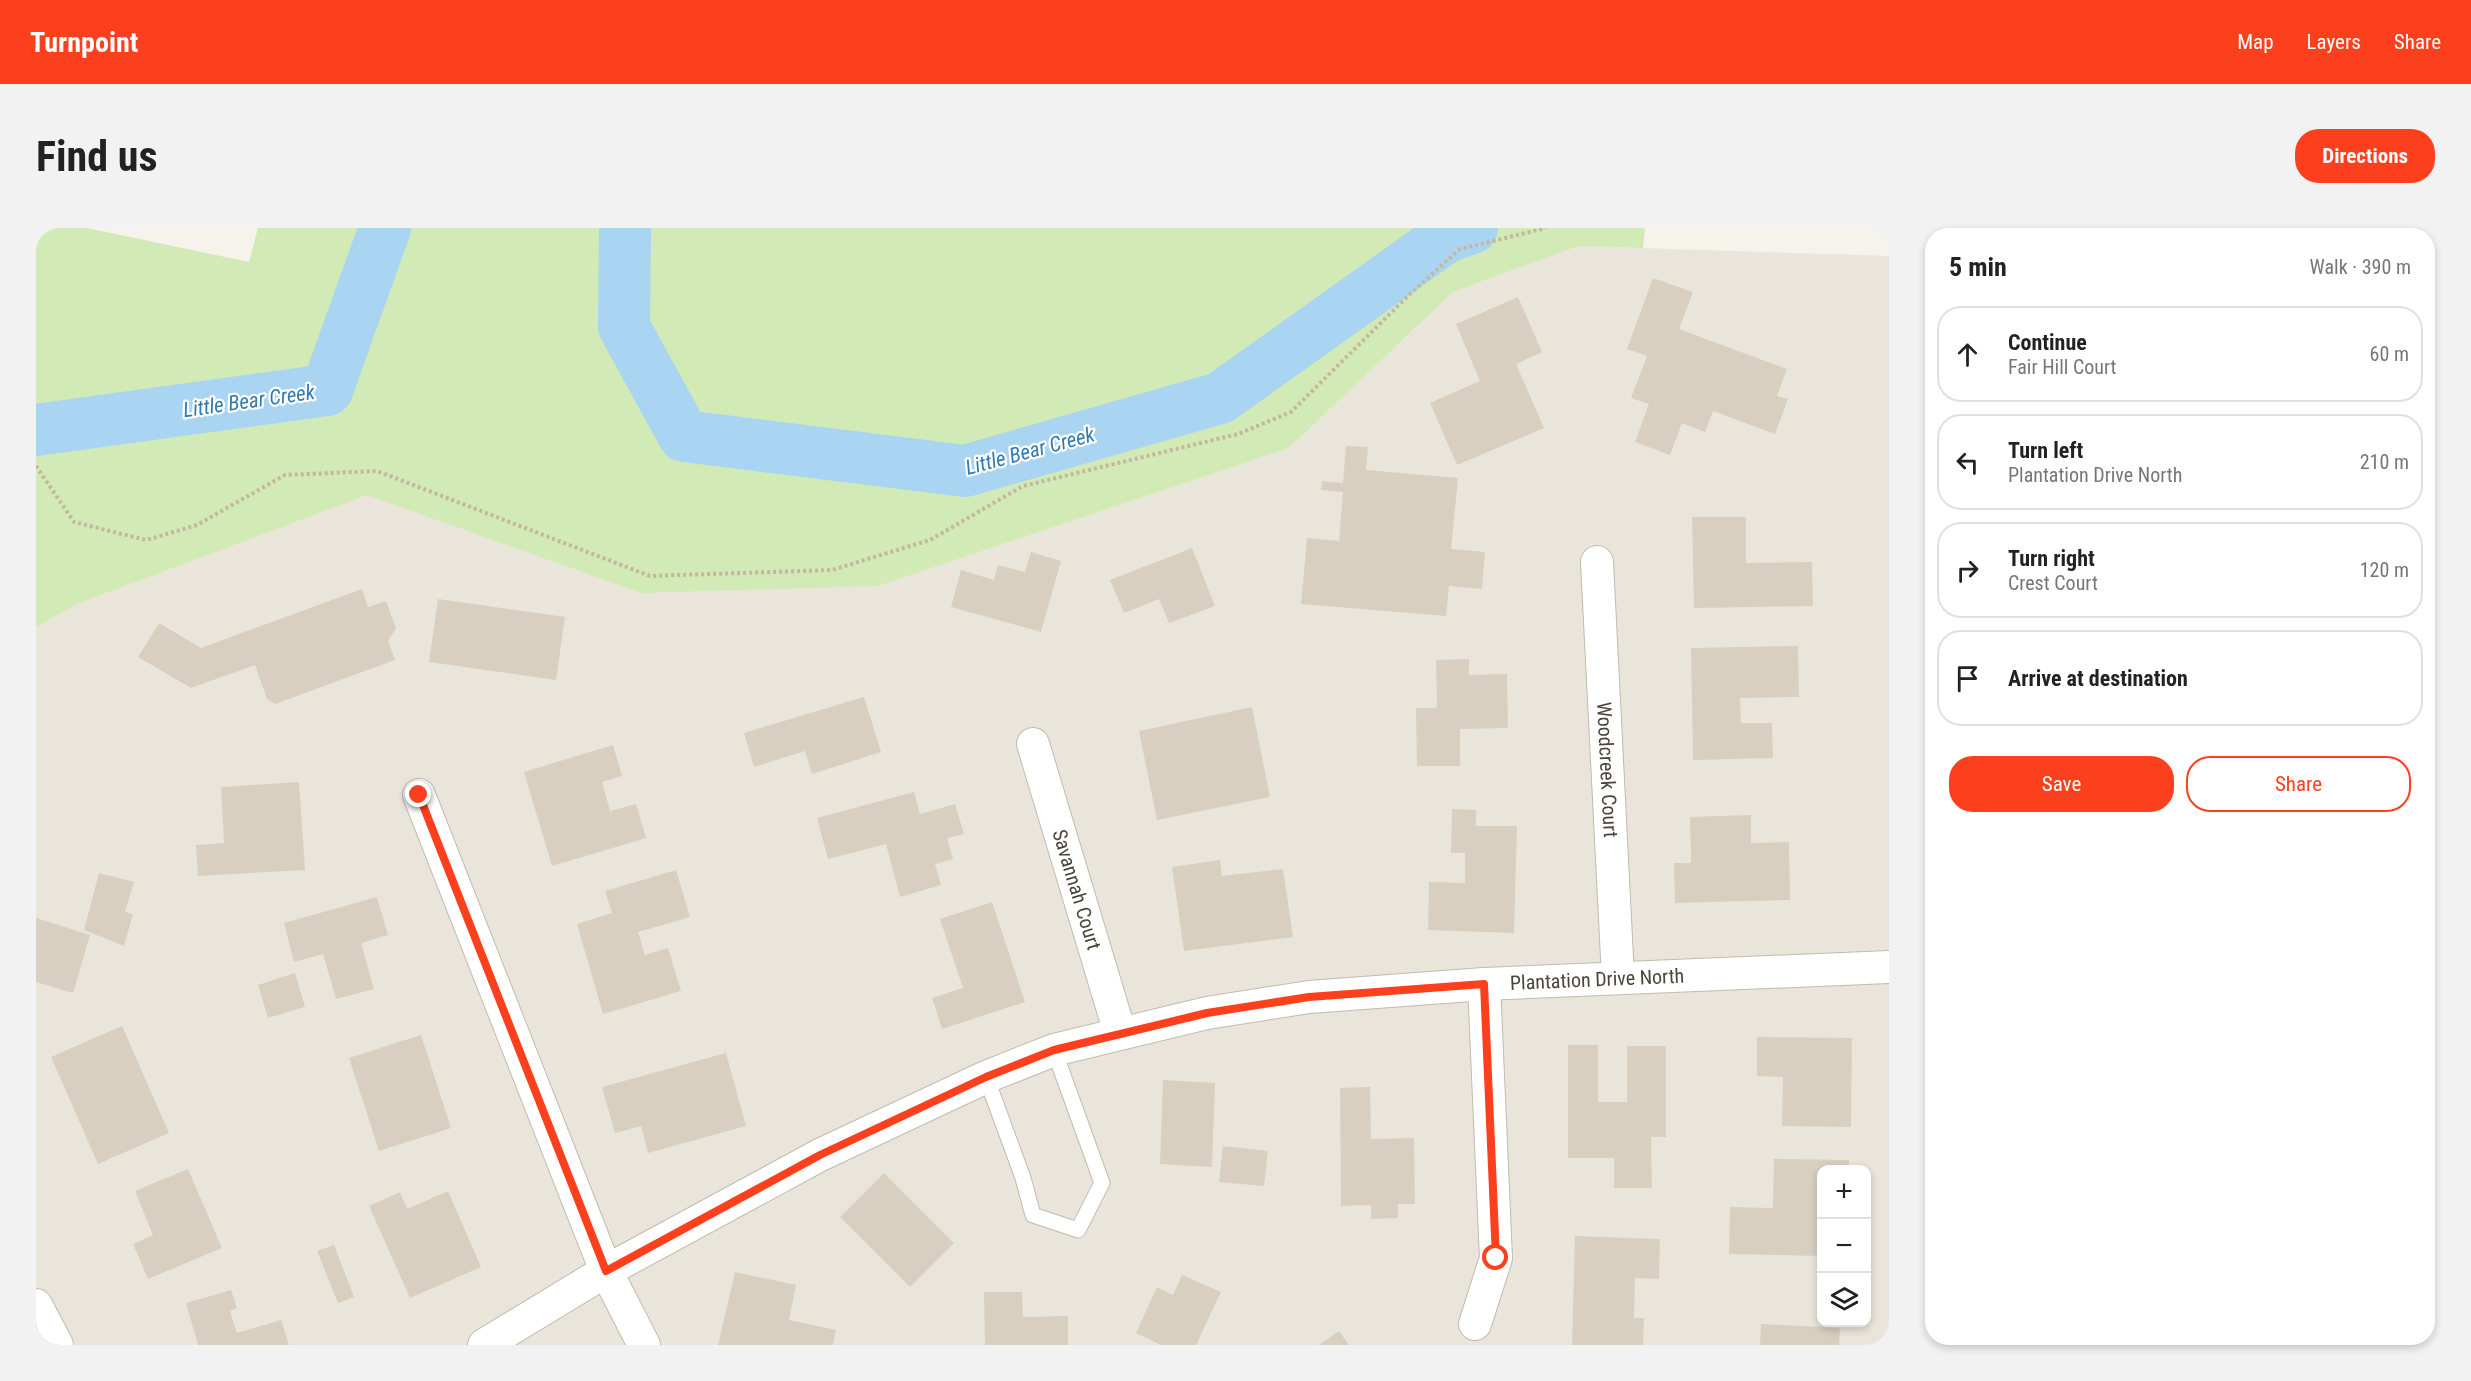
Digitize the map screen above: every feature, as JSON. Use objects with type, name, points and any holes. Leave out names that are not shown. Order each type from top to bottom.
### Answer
[{"type":"street","name":"Woodcreek Court","points":[[1597,562],[1617,978]]},
{"type":"street","name":"Savannah Court","points":[[1033,744],[1120,1033]]},
{"type":"street","points":[[419,795],[606,1271],[644,1345]]},
{"type":"street","name":"Plantation Drive North","points":[[484,1345],[606,1271],[820,1155],[986,1077],[1054,1050],[1207,1013],[1309,997],[1484,984],[1889,967]]},
{"type":"street","points":[[1475,1324],[1496,1258],[1484,984]]},
{"type":"street","points":[[36,1305],[57,1345]]},
{"type":"lane","points":[[986,1077],[1023,1178],[1033,1215],[1078,1230],[1102,1183],[1054,1050]]},
{"type":"path","points":[[36,466],[74,522],[146,540],[197,525],[285,475],[377,471],[650,576],[831,570],[930,540],[1023,486],[1238,434],[1292,412],[1412,292],[1460,249],[1546,228]]},
{"type":"shaded area","points":[[1579,246],[1889,256],[1889,1345],[36,1345],[36,627],[77,604],[367,494],[641,593],[1289,448],[1453,292]]},
{"type":"green space","points":[[36,228],[87,228],[249,262],[258,228],[1645,228],[1643,248],[1579,246],[1453,292],[1289,448],[877,586],[641,593],[367,495],[77,604],[36,627]]},
{"type":"building","points":[[1653,278],[1693,292],[1679,329],[1787,369],[1777,396],[1788,399],[1775,434],[1713,411],[1705,432],[1682,423],[1670,455],[1635,442],[1649,404],[1631,398],[1647,356],[1627,349]]},
{"type":"building","points":[[1518,297],[1542,352],[1516,364],[1544,428],[1457,465],[1430,403],[1480,381],[1456,324]]},
{"type":"building","points":[[1346,446],[1368,447],[1366,470],[1458,478],[1451,549],[1485,552],[1482,589],[1449,586],[1446,616],[1301,604],[1307,538],[1339,541],[1343,492],[1321,490],[1322,481],[1343,483]]},
{"type":"building","points":[[1692,517],[1746,517],[1746,563],[1812,562],[1813,606],[1694,608]]},
{"type":"building","points":[[1192,548],[1215,606],[1169,623],[1159,599],[1124,613],[1110,580]]},
{"type":"building","points":[[1031,552],[1061,561],[1041,632],[951,607],[961,570],[994,580],[998,565],[1025,572]]},
{"type":"building","points":[[362,589],[368,607],[386,601],[396,628],[388,641],[395,660],[275,704],[267,699],[255,665],[191,688],[138,657],[159,623],[201,648]]},
{"type":"building","points":[[438,599],[565,617],[556,680],[429,662]]},
{"type":"building","points":[[1798,646],[1799,697],[1740,698],[1741,723],[1772,723],[1773,758],[1693,760],[1691,648]]},
{"type":"building","points":[[1469,659],[1469,675],[1507,674],[1508,728],[1460,729],[1460,766],[1417,766],[1416,708],[1437,708],[1436,660]]},
{"type":"building","points":[[864,697],[881,752],[812,774],[805,751],[754,767],[744,733]]},
{"type":"building","points":[[1252,707],[1270,797],[1157,820],[1139,731]]},
{"type":"building","points":[[613,745],[622,776],[602,782],[610,811],[636,804],[646,838],[552,866],[524,772]]},
{"type":"building","points":[[299,782],[305,870],[198,876],[196,845],[224,843],[221,787]]},
{"type":"building","points":[[914,792],[920,814],[955,804],[964,834],[947,838],[953,859],[935,864],[941,885],[900,897],[886,844],[828,859],[817,818]]},
{"type":"building","points":[[1452,809],[1476,810],[1476,826],[1517,826],[1514,933],[1428,930],[1429,882],[1465,883],[1465,853],[1451,853]]},
{"type":"building","points":[[1751,815],[1751,843],[1789,842],[1790,900],[1675,903],[1674,863],[1691,863],[1690,817]]},
{"type":"building","points":[[1220,860],[1222,876],[1283,869],[1293,937],[1184,951],[1172,867]]},
{"type":"building","points":[[676,870],[690,917],[638,932],[645,955],[668,948],[681,991],[603,1014],[577,924],[612,913],[605,891]]},
{"type":"building","points":[[99,873],[134,882],[125,912],[133,914],[124,946],[84,930]]},
{"type":"building","points":[[377,897],[388,935],[361,943],[374,989],[336,999],[323,954],[294,962],[284,923]]},
{"type":"building","points":[[992,902],[1025,1002],[942,1029],[932,998],[963,988],[940,919]]},
{"type":"building","points":[[36,918],[90,935],[73,993],[36,982]]},
{"type":"building","points":[[295,973],[305,1007],[268,1018],[258,985]]},
{"type":"building","points":[[122,1026],[169,1133],[98,1164],[51,1057]]},
{"type":"building","points":[[421,1035],[451,1128],[379,1151],[349,1058]]},
{"type":"building","points":[[1757,1037],[1852,1038],[1851,1127],[1782,1126],[1783,1077],[1757,1076]]},
{"type":"building","points":[[1568,1045],[1598,1045],[1598,1102],[1627,1102],[1627,1046],[1666,1046],[1666,1137],[1651,1137],[1652,1188],[1614,1188],[1614,1158],[1568,1158]]},
{"type":"building","points":[[726,1053],[746,1126],[648,1153],[641,1126],[615,1133],[602,1087]]},
{"type":"building","points":[[1163,1080],[1215,1083],[1212,1167],[1160,1164]]},
{"type":"building","points":[[1370,1087],[1371,1139],[1414,1138],[1415,1204],[1398,1204],[1398,1218],[1371,1219],[1371,1205],[1341,1206],[1340,1088]]},
{"type":"building","points":[[1223,1146],[1268,1151],[1264,1186],[1219,1182]]},
{"type":"building","points":[[1774,1159],[1849,1160],[1849,1165],[1817,1165],[1817,1256],[1729,1254],[1730,1207],[1773,1208]]},
{"type":"building","points":[[188,1169],[222,1248],[148,1279],[133,1244],[153,1235],[135,1191]]},
{"type":"building","points":[[884,1173],[954,1243],[910,1287],[840,1217]]},
{"type":"building","points":[[448,1191],[481,1267],[410,1298],[369,1206],[400,1192],[407,1209]]},
{"type":"building","points":[[1575,1236],[1660,1239],[1659,1279],[1635,1278],[1634,1318],[1644,1318],[1643,1345],[1572,1345]]},
{"type":"building","points":[[334,1245],[354,1297],[338,1303],[317,1251]]},
{"type":"building","points":[[735,1272],[796,1285],[789,1320],[836,1330],[833,1345],[718,1345]]},
{"type":"building","points":[[1182,1275],[1221,1292],[1196,1345],[1161,1345],[1136,1333],[1157,1287],[1173,1295]]},
{"type":"building","points":[[231,1290],[237,1308],[230,1311],[237,1333],[281,1320],[289,1345],[198,1345],[186,1303]]},
{"type":"building","points":[[984,1292],[1022,1292],[1023,1317],[1068,1316],[1068,1345],[985,1345]]},
{"type":"building","points":[[1761,1324],[1840,1328],[1839,1345],[1760,1345]]},
{"type":"building","points":[[1339,1331],[1349,1345],[1319,1345]]},
{"type":"waterway","name":"Little Bear Creek","points":[[36,430],[327,390],[385,228]]},
{"type":"waterway","name":"Little Bear Creek","points":[[625,228],[624,327],[684,436],[965,471],[1220,398],[1446,237],[1472,228]]},
{"type":"route","points":[[419,795],[606,1271],[820,1155],[986,1077],[1054,1050],[1207,1013],[1309,997],[1484,984],[1496,1258]]}]
